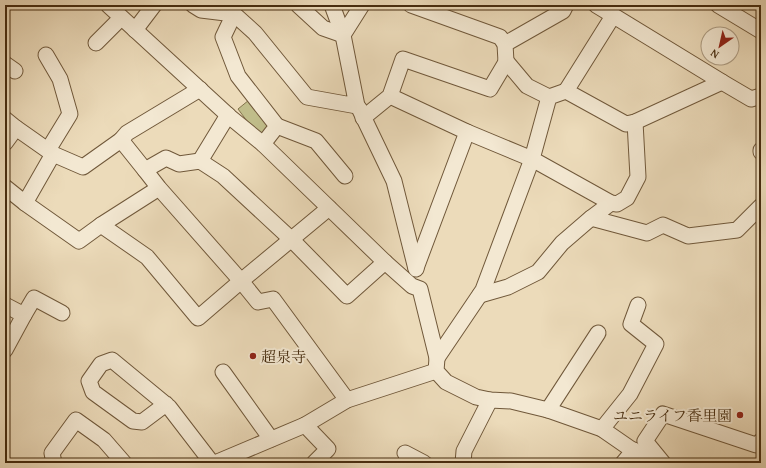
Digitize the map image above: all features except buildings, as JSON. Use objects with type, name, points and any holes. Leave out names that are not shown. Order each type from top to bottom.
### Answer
[{"type":"street","points":[[108,5],[228,115],[263,144],[385,262],[412,286],[420,290]]},
{"type":"street","points":[[135,30],[154,5]]},
{"type":"street","points":[[193,5],[201,10],[234,14],[255,33],[306,97],[360,112],[390,96],[403,59],[490,89],[506,61],[506,44],[500,37],[411,5]]},
{"type":"street","points":[[298,5],[323,28],[344,35]]},
{"type":"street","points":[[332,5],[344,35],[360,112],[394,181],[416,268],[436,364],[446,382],[476,397],[490,400],[511,401],[548,410],[602,429],[634,450],[648,463]]},
{"type":"street","points":[[344,35],[362,5]]},
{"type":"street","points":[[506,44],[563,11],[566,5]]},
{"type":"street","points":[[596,5],[722,82],[751,98],[761,96]]},
{"type":"street","points":[[718,5],[761,31]]},
{"type":"street","points":[[234,14],[223,37],[238,76],[276,126],[316,141],[345,176]]},
{"type":"street","points":[[506,61],[527,86],[549,97],[566,91],[613,16]]},
{"type":"street","points":[[96,43],[121,18]]},
{"type":"street","points":[[25,203],[70,114],[60,79],[46,55]]},
{"type":"street","points":[[566,91],[626,124],[635,122],[722,82]]},
{"type":"street","points":[[5,143],[11,123],[51,152],[83,167],[121,140],[127,133],[200,89]]},
{"type":"street","points":[[390,96],[467,132],[532,159],[611,203],[617,204],[627,198],[638,177],[635,122]]},
{"type":"street","points":[[166,404],[142,422],[133,420],[94,392],[89,381],[101,364],[112,360],[170,407],[213,463],[305,425],[347,400],[436,364],[483,290],[532,159],[549,97]]},
{"type":"street","points":[[200,161],[228,115]]},
{"type":"street","points":[[263,144],[276,126]]},
{"type":"street","points":[[416,268],[467,132]]},
{"type":"street","points":[[121,140],[159,188],[258,302],[273,299],[347,400]]},
{"type":"street","points":[[145,170],[166,158],[179,164],[200,161],[223,176],[292,240],[347,296],[385,262]]},
{"type":"street","points":[[5,186],[25,203],[79,241],[159,188]]},
{"type":"street","points":[[480,295],[508,287],[538,272],[562,243],[611,203]]},
{"type":"street","points":[[591,218],[648,233],[662,225],[688,236],[737,230],[761,206]]},
{"type":"street","points":[[101,225],[147,257],[198,318],[329,208]]},
{"type":"street","points":[[5,350],[34,298],[62,313]]},
{"type":"street","points":[[5,305],[24,315]]},
{"type":"street","points":[[602,429],[630,394],[656,344],[631,324],[638,305]]},
{"type":"street","points":[[548,410],[598,333]]},
{"type":"street","points":[[223,372],[271,440]]},
{"type":"street","points":[[463,463],[464,450],[490,400]]},
{"type":"street","points":[[663,463],[645,441],[663,414],[756,445],[761,441]]},
{"type":"street","points":[[54,463],[52,453],[76,420],[104,440],[124,463]]},
{"type":"street","points":[[305,425],[328,449],[314,463]]},
{"type":"street","points":[[623,463],[634,450]]},
{"type":"street","points":[[405,453],[424,463]]},
{"type":"shaded area","points":[[249,100],[270,125],[263,134],[256,133],[238,109]]},
{"type":"place","name":"超泉寺","points":[[253,356]]},
{"type":"place","name":"ユニライフ香里園","points":[[740,415]]}]
